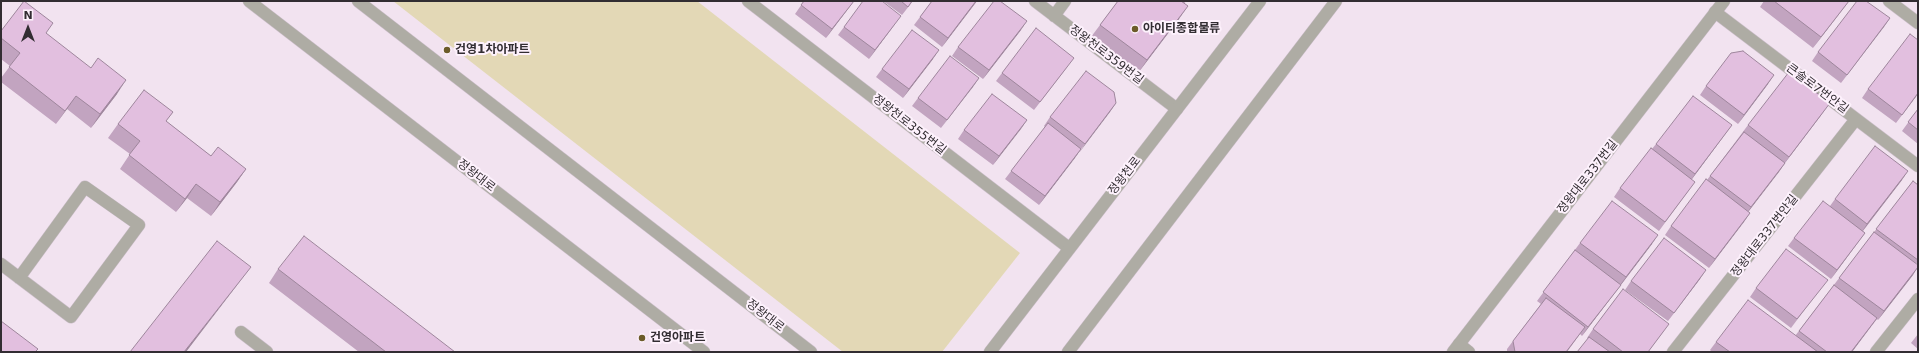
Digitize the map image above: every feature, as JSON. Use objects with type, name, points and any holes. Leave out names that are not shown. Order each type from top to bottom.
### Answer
[{"type":"street","name":"정왕대로","points":[[249,1],[704,352]]},
{"type":"street","name":"정왕대로","points":[[358,1],[811,352]]},
{"type":"street","name":"정왕천로355번길","points":[[748,1],[1069,248]]},
{"type":"street","name":"정왕천로359번길","points":[[1035,1],[1177,109]]},
{"type":"street","points":[[1054,16],[1065,1]]},
{"type":"street","name":"정왕천로","points":[[990,352],[1260,1]]},
{"type":"street","points":[[1068,352],[1336,1]]},
{"type":"street","name":"정왕대로337번길","points":[[1456,348],[1724,1]]},
{"type":"street","points":[[1889,1],[1918,23]]},
{"type":"street","name":"큰솔로7번안길","points":[[1715,12],[1918,166]]},
{"type":"street","name":"정왕대로337번안길","points":[[1673,352],[1856,119]]},
{"type":"street","points":[[1,264],[19,278],[72,317],[139,225],[85,187],[19,278]]},
{"type":"street","points":[[1876,352],[1918,299]]},
{"type":"street","points":[[241,332],[267,352]]},
{"type":"street","points":[[1456,348],[1469,352]]},
{"type":"shaded area","points":[[393,1],[697,1],[1020,253],[942,352],[843,352]]},
{"type":"building","points":[[24,1],[53,23],[46,33],[91,68],[98,58],[126,80],[100,114],[76,96],[65,111],[9,67],[20,53],[1,38],[1,31]]},
{"type":"building","points":[[804,1],[854,1],[832,29],[801,5]]},
{"type":"building","points":[[863,1],[882,1],[901,16],[875,50],[844,27]]},
{"type":"building","points":[[901,1],[912,1],[908,7]]},
{"type":"building","points":[[932,1],[976,1],[948,38],[920,17]]},
{"type":"building","points":[[994,1],[1000,1],[1027,21],[989,70],[958,47]]},
{"type":"building","points":[[1118,1],[1181,1],[1188,6],[1147,60],[1100,25]]},
{"type":"building","points":[[1774,1],[1849,1],[1821,37]]},
{"type":"building","points":[[1857,1],[1866,1],[1890,18],[1847,75],[1818,52]]},
{"type":"building","points":[[1036,28],[1074,58],[1040,102],[1002,73]]},
{"type":"building","points":[[912,30],[939,50],[909,89],[882,69]]},
{"type":"building","points":[[1910,34],[1918,40],[1918,93],[1902,115],[1868,89]]},
{"type":"building","points":[[1743,51],[1774,75],[1744,115],[1706,86],[1731,53]]},
{"type":"building","points":[[950,56],[979,78],[947,120],[918,98]]},
{"type":"building","points":[[1086,71],[1114,92],[1116,103],[1085,144],[1050,117]]},
{"type":"building","points":[[1789,72],[1830,103],[1789,157],[1748,125]]},
{"type":"building","points":[[144,90],[173,112],[166,121],[211,156],[218,147],[246,169],[220,202],[196,184],[185,199],[129,155],[140,141],[118,124]]},
{"type":"building","points":[[992,94],[1027,120],[999,156],[964,130]]},
{"type":"building","points":[[1693,96],[1732,125],[1695,174],[1656,144]]},
{"type":"building","points":[[1918,109],[1918,130],[1908,122]]},
{"type":"building","points":[[1048,123],[1081,149],[1045,196],[1011,171]]},
{"type":"building","points":[[1744,132],[1785,163],[1751,207],[1710,176]]},
{"type":"building","points":[[1875,146],[1908,171],[1867,224],[1835,199]]},
{"type":"building","points":[[1651,148],[1695,182],[1665,222],[1620,188]]},
{"type":"building","points":[[1706,179],[1750,213],[1715,259],[1671,226]]},
{"type":"building","points":[[1913,181],[1918,185],[1918,260],[1876,229]]},
{"type":"building","points":[[1612,201],[1658,235],[1626,277],[1580,243]]},
{"type":"building","points":[[1823,201],[1865,233],[1837,270],[1794,238]]},
{"type":"building","points":[[1874,232],[1918,265],[1884,311],[1839,278]]},
{"type":"building","points":[[304,236],[455,352],[386,352],[278,269]]},
{"type":"building","points":[[1664,238],[1706,270],[1674,313],[1631,281]]},
{"type":"building","points":[[217,241],[251,267],[184,352],[130,352]]},
{"type":"building","points":[[1786,249],[1828,280],[1797,319],[1756,288]]},
{"type":"building","points":[[1575,250],[1621,285],[1588,327],[1543,292]]},
{"type":"building","points":[[1834,285],[1877,318],[1851,352],[1827,352],[1799,331]]},
{"type":"building","points":[[1623,289],[1669,324],[1648,352],[1623,352],[1593,329]]},
{"type":"building","points":[[1546,298],[1585,327],[1566,352],[1515,352],[1513,341]]},
{"type":"building","points":[[1748,300],[1818,352],[1730,352],[1716,342]]},
{"type":"building","points":[[1,321],[38,349],[35,352],[1,352]]},
{"type":"building","points":[[1589,337],[1610,352],[1577,352]]},
{"type":"place","name":"아이티종합물류","points":[[1135,29]]},
{"type":"place","name":"건영1차아파트","points":[[447,50]]},
{"type":"place","name":"건영아파트","points":[[642,338]]}]
